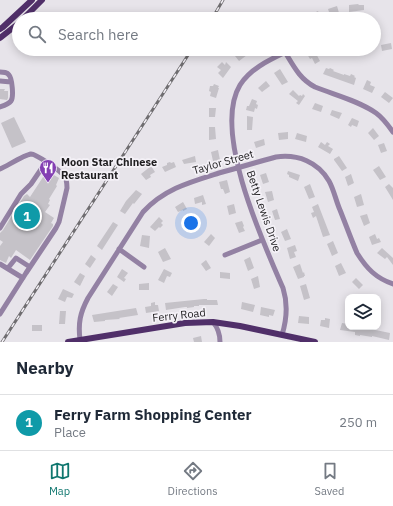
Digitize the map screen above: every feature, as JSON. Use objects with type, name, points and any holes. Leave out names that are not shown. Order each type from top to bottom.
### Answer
[{"type":"main road","points":[[20,12],[32,0]]},
{"type":"main road","points":[[30,12],[42,0]]},
{"type":"main road","points":[[0,30],[12,19]]},
{"type":"main road","points":[[0,38],[12,29]]},
{"type":"main road","name":"Ferry Road","points":[[68,342],[185,323],[212,322],[240,326],[315,342]]},
{"type":"street","name":"Betty Lewis Drive","points":[[278,56],[262,65],[245,78],[238,90],[233,105],[232,124],[233,144],[252,212],[286,298],[287,309],[282,335]]},
{"type":"street","points":[[287,56],[298,74],[309,84],[367,107],[382,118],[393,132]]},
{"type":"street","points":[[0,72],[5,72],[11,77],[12,99],[11,102],[0,107]]},
{"type":"street","points":[[0,81],[11,82]]},
{"type":"street","points":[[0,169],[30,154],[46,162],[64,175],[67,183],[67,192],[56,228],[0,314]]},
{"type":"street","name":"Taylor Street","points":[[80,340],[79,327],[82,308],[143,212],[157,199],[187,183],[276,157],[290,156],[302,159],[315,165],[324,174],[330,184],[357,253],[362,262],[373,274],[393,284]]},
{"type":"street","points":[[0,228],[22,194],[46,162]]},
{"type":"street","points":[[225,255],[262,240]]},
{"type":"street","points":[[119,249],[144,267]]},
{"type":"street","points":[[8,268],[16,258],[30,267]]},
{"type":"street","points":[[0,264],[23,278]]},
{"type":"street","points":[[212,322],[220,334],[220,342]]},
{"type":"building","points":[[349,5],[364,5],[364,10],[349,12]]},
{"type":"building","points":[[337,6],[339,12],[329,12],[328,9]]},
{"type":"building","points":[[391,43],[392,49],[382,51],[381,45]]},
{"type":"building","points":[[235,56],[246,56],[239,61]]},
{"type":"building","points":[[308,56],[317,56],[320,61],[315,64],[312,58],[310,59]]},
{"type":"building","points":[[222,62],[225,65],[226,62],[231,67],[223,78],[218,73],[221,70],[217,67]]},
{"type":"building","points":[[326,68],[330,68],[334,70],[333,71],[344,75],[350,76],[351,74],[355,76],[354,77],[356,78],[354,85],[323,74]]},
{"type":"building","points":[[280,69],[288,82],[282,85],[274,73]]},
{"type":"building","points":[[367,80],[371,82],[370,85],[375,87],[372,93],[363,89]]},
{"type":"building","points":[[266,81],[270,86],[262,92],[258,88]]},
{"type":"building","points":[[214,84],[219,86],[216,98],[210,96],[211,92],[209,91],[210,86],[213,86]]},
{"type":"building","points":[[0,89],[5,89],[4,91],[8,91],[7,100],[0,99]]},
{"type":"building","points":[[293,90],[299,96],[302,96],[303,94],[305,96],[299,105],[296,103],[298,101],[289,94]]},
{"type":"building","points":[[385,92],[393,98],[389,103],[381,97]]},
{"type":"building","points":[[252,99],[257,101],[256,104],[258,105],[254,112],[246,110]]},
{"type":"building","points":[[315,103],[323,106],[321,112],[312,109]]},
{"type":"building","points":[[209,108],[216,108],[215,117],[209,117]]},
{"type":"building","points":[[332,110],[342,113],[339,119],[330,115]]},
{"type":"building","points":[[247,116],[253,117],[252,130],[247,130]]},
{"type":"building","points":[[14,117],[26,142],[12,148],[1,123]]},
{"type":"building","points":[[352,118],[359,121],[357,127],[352,125],[351,127],[348,125]]},
{"type":"building","points":[[209,127],[215,127],[216,139],[209,140]]},
{"type":"building","points":[[373,128],[379,136],[374,140],[368,133]]},
{"type":"building","points":[[288,132],[288,139],[279,140],[278,133]]},
{"type":"building","points":[[297,133],[307,136],[306,142],[295,139]]},
{"type":"building","points":[[264,139],[265,145],[256,148],[254,142]]},
{"type":"building","points":[[321,142],[325,145],[327,142],[330,144],[328,146],[333,149],[330,154],[318,147]]},
{"type":"building","points":[[384,143],[387,151],[381,153],[378,145]]},
{"type":"building","points":[[218,150],[220,160],[213,161],[211,152]]},
{"type":"building","points":[[195,156],[196,162],[184,164],[182,160]]},
{"type":"building","points":[[339,156],[347,168],[342,171],[334,160]]},
{"type":"building","points":[[170,162],[174,162],[176,167],[165,172],[162,167]]},
{"type":"building","points":[[151,166],[155,172],[146,180],[141,174]]},
{"type":"building","points":[[379,166],[386,177],[380,180],[373,170]]},
{"type":"building","points":[[47,171],[59,178],[56,185],[57,186],[49,199],[48,204],[50,205],[45,212],[54,218],[51,223],[53,226],[30,260],[16,250],[11,258],[9,256],[6,263],[0,260],[0,246],[3,242],[0,240],[0,233],[24,196],[27,194],[30,197]]},
{"type":"building","points":[[288,171],[300,175],[298,181],[289,177],[287,174]]},
{"type":"building","points":[[266,173],[269,182],[263,184],[260,175]]},
{"type":"building","points":[[351,174],[354,183],[348,186],[345,177]]},
{"type":"building","points":[[227,180],[230,192],[225,194],[223,189],[221,189],[219,182]]},
{"type":"building","points":[[310,184],[315,197],[309,199],[304,187]]},
{"type":"building","points":[[389,184],[393,188],[393,200],[385,187]]},
{"type":"building","points":[[136,190],[142,194],[125,214],[120,211],[126,201]]},
{"type":"building","points":[[272,191],[274,200],[268,202],[265,192]]},
{"type":"building","points":[[361,194],[364,205],[357,207],[354,197]]},
{"type":"building","points":[[203,195],[206,204],[202,205],[202,202],[195,204],[194,198]]},
{"type":"building","points":[[183,202],[187,209],[178,212],[175,207]]},
{"type":"building","points":[[234,204],[236,213],[229,215],[227,206]]},
{"type":"building","points":[[318,204],[330,235],[323,237],[316,216],[313,218],[311,213],[314,212],[312,207]]},
{"type":"building","points":[[277,209],[280,219],[275,220],[272,211]]},
{"type":"building","points":[[367,214],[370,223],[364,226],[360,216]]},
{"type":"building","points":[[159,217],[163,221],[161,223],[163,225],[155,231],[150,227]]},
{"type":"building","points":[[242,221],[245,231],[239,233],[235,223]]},
{"type":"building","points":[[113,222],[118,225],[102,250],[97,246]]},
{"type":"building","points":[[287,229],[291,239],[285,241],[281,232]]},
{"type":"building","points":[[211,234],[215,238],[209,246],[204,242]]},
{"type":"building","points":[[375,234],[377,239],[379,238],[381,242],[372,245],[369,237]]},
{"type":"building","points":[[142,235],[150,236],[149,248],[140,246]]},
{"type":"building","points":[[333,241],[338,253],[332,256],[327,244]]},
{"type":"building","points":[[295,245],[297,251],[294,252],[296,257],[290,259],[287,248]]},
{"type":"building","points":[[165,248],[171,259],[163,262],[158,252]]},
{"type":"building","points":[[382,248],[393,258],[393,265],[387,257],[385,259],[377,253]]},
{"type":"building","points":[[91,255],[96,259],[90,268],[85,264]]},
{"type":"building","points":[[250,257],[254,268],[248,271],[244,260]]},
{"type":"building","points":[[206,260],[211,268],[206,271],[201,264]]},
{"type":"building","points":[[341,263],[346,273],[339,276],[335,266]]},
{"type":"building","points":[[300,264],[305,276],[298,279],[293,267]]},
{"type":"building","points":[[122,269],[128,273],[124,278],[126,279],[124,282],[117,277]]},
{"type":"building","points":[[164,269],[172,273],[170,277],[167,276],[164,283],[158,280]]},
{"type":"building","points":[[220,272],[230,273],[230,279],[220,278]]},
{"type":"building","points":[[80,273],[85,276],[80,286],[74,282]]},
{"type":"building","points":[[258,276],[260,287],[254,289],[251,279]]},
{"type":"building","points":[[356,278],[363,285],[359,289],[352,282]]},
{"type":"building","points":[[149,283],[149,290],[139,290],[139,284]]},
{"type":"building","points":[[113,284],[118,287],[112,296],[107,292]]},
{"type":"building","points":[[306,284],[310,298],[304,300],[300,286]]},
{"type":"building","points":[[63,289],[74,294],[72,298],[67,297],[65,302],[58,299]]},
{"type":"building","points":[[207,299],[217,300],[218,305],[199,305],[194,307],[166,310],[165,303]]},
{"type":"building","points":[[155,302],[155,305],[158,305],[159,311],[146,313],[145,307],[151,306],[151,303]]},
{"type":"building","points":[[242,302],[255,305],[253,312],[241,309]]},
{"type":"building","points":[[261,307],[275,310],[273,316],[269,315],[269,317],[260,315]]},
{"type":"building","points":[[136,308],[138,315],[119,318],[120,319],[94,322],[92,315]]},
{"type":"building","points":[[60,311],[66,311],[65,324],[59,324]]},
{"type":"building","points":[[299,316],[309,317],[309,324],[298,323]]},
{"type":"building","points":[[325,318],[330,319],[329,328],[320,326],[321,320],[325,320]]},
{"type":"building","points":[[342,323],[345,324],[345,330],[376,330],[390,333],[389,340],[372,336],[355,335],[355,332],[340,330]]},
{"type":"building","points":[[32,325],[42,325],[42,331],[32,331]]},
{"type":"building","points":[[201,336],[202,342],[194,342],[193,338]]},
{"type":"railway","points":[[216,12],[223,0]]},
{"type":"railway","points":[[2,342],[187,56]]},
{"type":"place","name":"Moon Star Chinese Restaurant","points":[[48,183]]},
{"type":"place","name":"Ferry Farm Shopping Center","points":[[27,216]]}]
